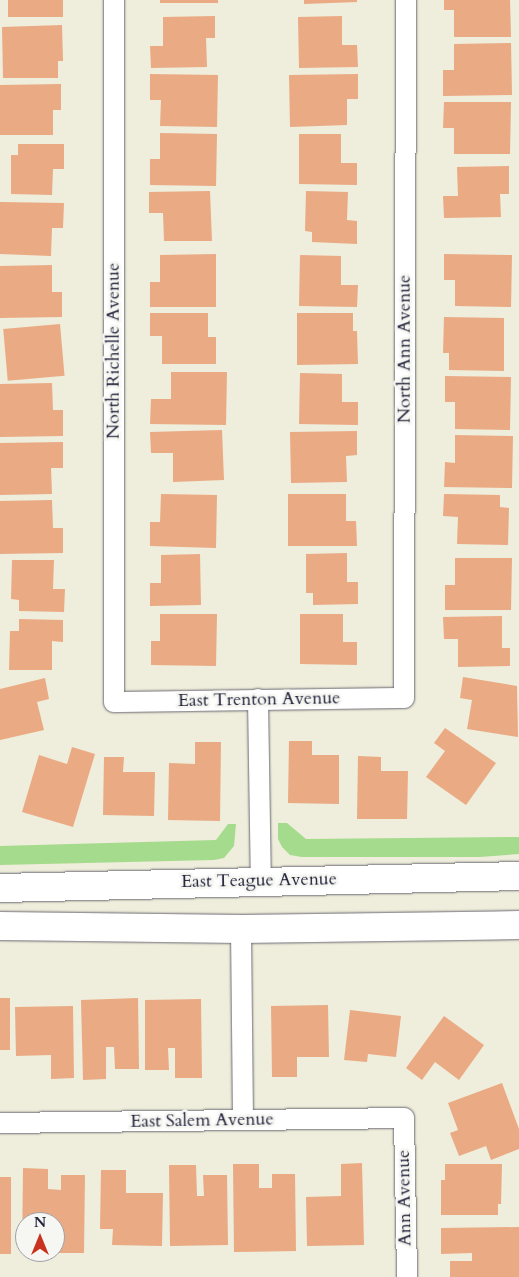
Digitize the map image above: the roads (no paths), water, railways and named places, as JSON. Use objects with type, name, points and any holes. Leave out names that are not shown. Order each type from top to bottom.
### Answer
[{"type":"street","name":"North Richelle Avenue","points":[[114,0],[114,702]]},
{"type":"street","name":"North Ann Avenue","points":[[404,698],[406,0]]},
{"type":"street","name":"East Trenton Avenue","points":[[114,702],[404,698]]},
{"type":"street","points":[[258,700],[261,881]]},
{"type":"street","name":"East Teague Avenue","points":[[0,888],[519,876]]},
{"type":"street","points":[[0,926],[241,929],[519,925]]},
{"type":"street","points":[[241,929],[243,1120]]},
{"type":"street","name":"East Salem Avenue","points":[[0,1123],[404,1118]]},
{"type":"street","name":"Ann Avenue","points":[[404,1118],[407,1277]]}]
